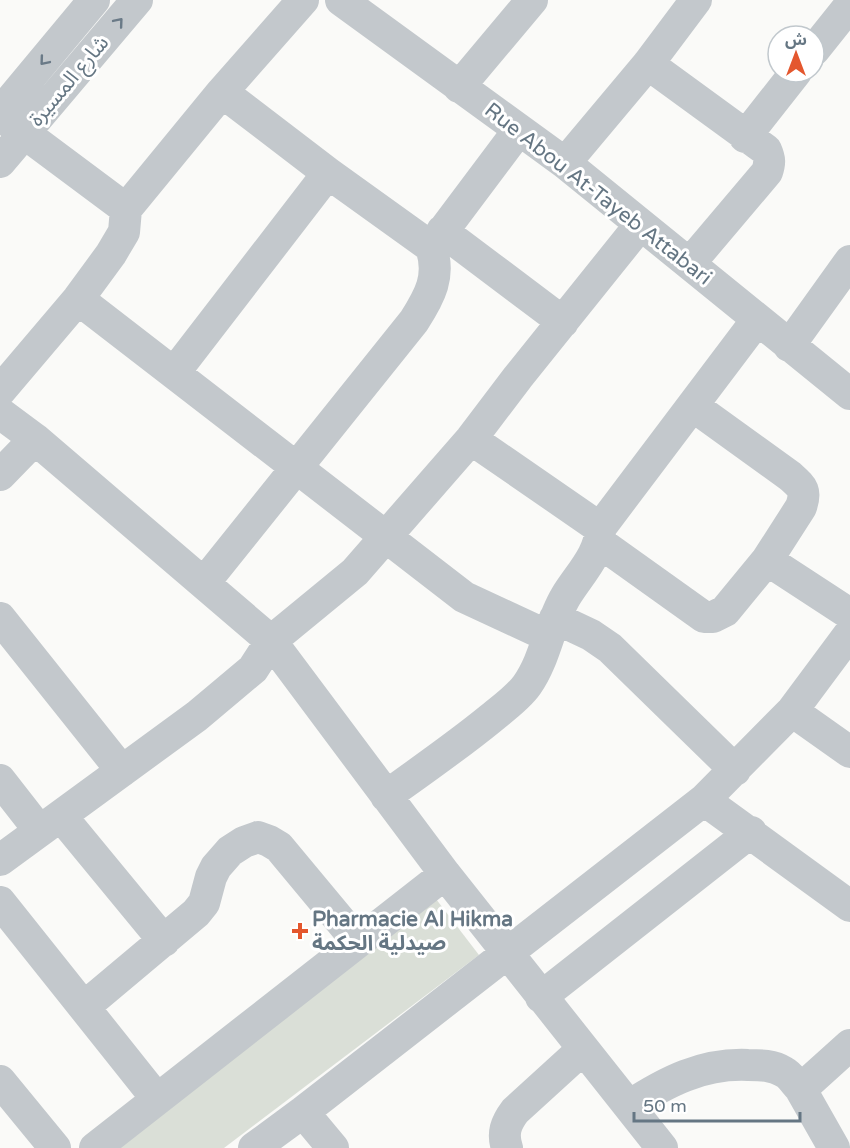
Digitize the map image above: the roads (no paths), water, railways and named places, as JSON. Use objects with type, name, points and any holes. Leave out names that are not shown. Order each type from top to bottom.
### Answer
[{"type":"street","name":"شارع المسيرة","points":[[0,114],[94,0]]},
{"type":"street","name":"شارع المسيرة","points":[[0,162],[137,0]]},
{"type":"street","points":[[0,391],[78,299],[122,238],[127,220],[126,208],[222,92],[303,0]]},
{"type":"street","name":"Rue Abou At-Tayeb Attabari","points":[[341,0],[565,163],[850,394]]},
{"type":"street","points":[[459,87],[532,0]]},
{"type":"street","points":[[565,163],[648,64],[696,0]]},
{"type":"street","points":[[826,38],[846,18]]},
{"type":"street","points":[[648,64],[745,137],[766,150],[770,163],[767,172],[690,263]]},
{"type":"street","points":[[745,137],[787,84]]},
{"type":"street","points":[[222,92],[328,173],[436,239],[563,322]]},
{"type":"street","points":[[0,114],[126,208]]},
{"type":"street","points":[[204,583],[414,321],[432,288],[436,239],[518,131]]},
{"type":"street","points":[[174,373],[328,173]]},
{"type":"street","points":[[0,860],[197,716],[253,669],[271,641],[355,572],[471,439],[640,225]]},
{"type":"street","points":[[789,346],[850,261]]},
{"type":"street","points":[[78,299],[295,469],[464,597],[551,627],[591,635],[610,648],[735,770]]},
{"type":"street","points":[[386,796],[470,735],[507,705],[527,685],[540,660],[564,598],[594,554],[599,535],[757,320]]},
{"type":"street","points":[[471,439],[704,617],[713,617],[725,611],[767,560],[801,507],[804,497],[803,490],[790,476],[693,406]]},
{"type":"street","points":[[0,413],[35,439],[271,641],[445,874],[662,1148]]},
{"type":"street","points":[[0,475],[35,439]]},
{"type":"street","points":[[767,560],[850,614]]},
{"type":"street","points":[[0,618],[122,771]]},
{"type":"street","points":[[254,1148],[704,800],[792,711],[850,633]]},
{"type":"street","points":[[792,711],[850,752]]},
{"type":"street","points":[[0,780],[50,823],[164,941]]},
{"type":"street","points":[[704,800],[850,906]]},
{"type":"street","points":[[541,997],[751,832]]},
{"type":"street","points":[[84,1007],[184,924],[204,903],[216,867],[230,852],[244,842],[258,837],[279,847],[358,942]]},
{"type":"street","points":[[95,1148],[445,874]]},
{"type":"street","points":[[0,902],[157,1099]]},
{"type":"street","points":[[800,1088],[850,1045]]},
{"type":"street","points":[[507,1148],[504,1139],[506,1122],[583,1049]]},
{"type":"street","points":[[629,1106],[659,1087],[691,1072],[713,1066],[734,1064],[765,1065],[784,1072],[800,1088],[834,1148]]},
{"type":"street","points":[[0,1081],[56,1148]]},
{"type":"street","points":[[303,1112],[333,1148]]},
{"type":"place","name":"Pharmacie Al Hikma صيدلية الحكمة","points":[[300,931]]}]
